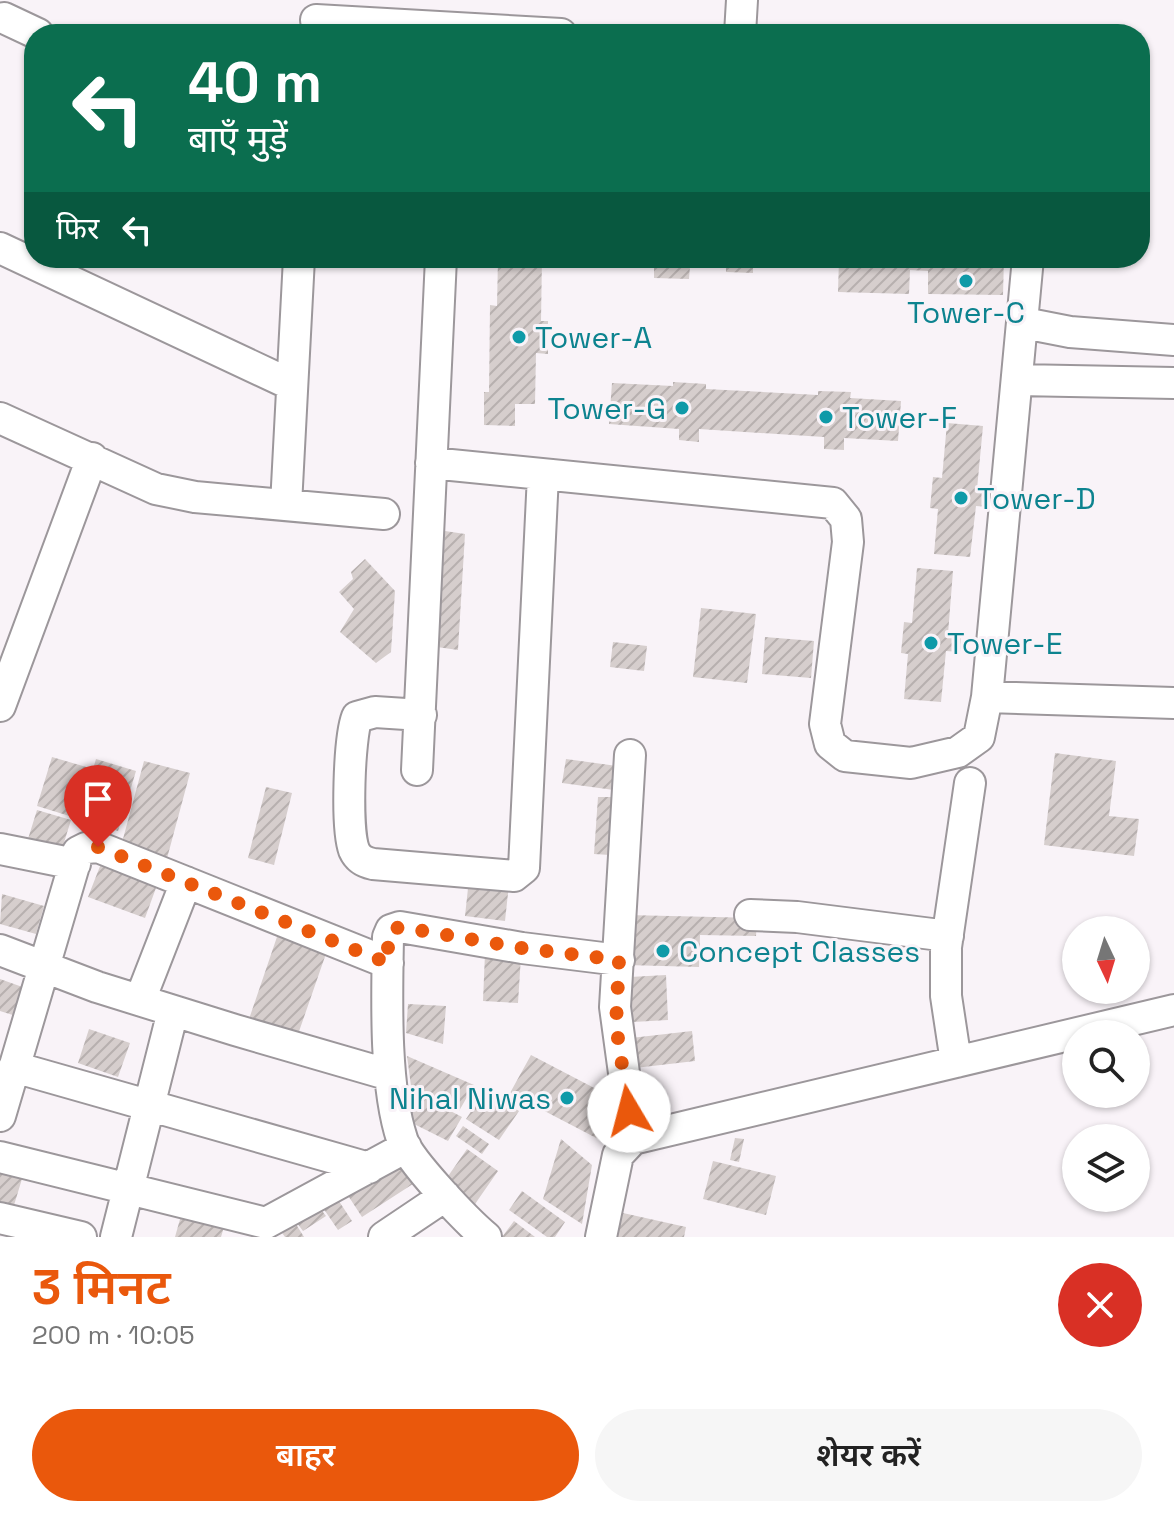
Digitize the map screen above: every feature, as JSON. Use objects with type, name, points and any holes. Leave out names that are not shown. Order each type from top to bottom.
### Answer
[{"type":"street","points":[[741,24],[742,0]]},
{"type":"street","points":[[5,15],[24,26]]},
{"type":"street","points":[[317,18],[408,24]]},
{"type":"street","points":[[0,248],[24,259]]},
{"type":"street","points":[[43,268],[292,385]]},
{"type":"street","points":[[286,505],[298,268]]},
{"type":"street","points":[[417,770],[441,268]]},
{"type":"street","points":[[431,463],[833,503],[846,519],[848,542],[825,724],[830,744],[845,756],[911,763],[958,752],[979,737],[987,697],[1027,268]]},
{"type":"street","points":[[1024,323],[1070,332],[1174,340]]},
{"type":"street","points":[[1018,380],[1174,383]]},
{"type":"street","points":[[0,418],[156,489],[195,497],[384,514]]},
{"type":"street","points":[[0,706],[92,458]]},
{"type":"street","points":[[421,715],[375,712],[357,717],[352,730],[351,830],[355,851],[362,861],[373,864],[456,873],[519,874],[524,868],[543,475]]},
{"type":"street","points":[[987,697],[1174,703]]},
{"type":"street","points":[[630,755],[616,1025],[633,1139]]},
{"type":"street","points":[[956,1062],[946,996],[948,936],[970,783]]},
{"type":"street","points":[[1,1108],[12,1046],[45,965],[78,852],[86,848],[98,847],[388,963]]},
{"type":"street","points":[[0,849],[75,864]]},
{"type":"street","points":[[140,1000],[186,882]]},
{"type":"street","points":[[750,915],[797,917],[948,936]]},
{"type":"street","points":[[486,1237],[445,1196],[402,1140],[390,1075],[388,937],[391,930],[400,927],[522,948],[619,960]]},
{"type":"street","points":[[0,950],[97,987],[390,1075]]},
{"type":"street","points":[[601,1237],[618,1155],[633,1139],[1174,1010]]},
{"type":"street","points":[[116,1237],[173,1011]]},
{"type":"street","points":[[12,1046],[148,1105],[369,1168]]},
{"type":"street","points":[[0,1157],[269,1223],[406,1147]]},
{"type":"street","points":[[384,1237],[445,1196]]},
{"type":"street","points":[[0,1218],[81,1237]]},
{"type":"building","name":"Tower-A","points":[[498,268],[542,268],[541,321],[548,321],[548,354],[536,353],[535,404],[515,404],[515,426],[484,425],[484,392],[489,392],[490,305],[497,306]]},
{"type":"building","points":[[654,268],[690,268],[689,279],[654,278]]},
{"type":"building","points":[[726,268],[753,268],[753,273],[726,272]]},
{"type":"building","name":"Tower-C","points":[[839,268],[1004,268],[1003,295],[928,294],[928,271],[910,270],[909,294],[838,292]]},
{"type":"building","points":[[673,382],[706,384],[706,389],[818,395],[818,391],[851,392],[850,398],[901,401],[898,441],[844,438],[844,450],[824,449],[824,437],[699,429],[699,442],[679,440],[679,429],[609,424],[612,383],[673,386]]},
{"type":"building","name":"Tower-D","points":[[947,423],[983,426],[977,489],[991,490],[990,507],[976,506],[970,557],[934,554],[938,509],[930,508],[933,477],[942,478]]},
{"type":"building","points":[[445,531],[465,534],[458,650],[437,647]]},
{"type":"building","points":[[365,559],[395,591],[391,652],[376,663],[340,632],[354,609],[339,592],[353,579],[351,572]]},
{"type":"building","name":"Tower-E","points":[[917,568],[953,571],[948,634],[961,634],[960,652],[946,651],[941,702],[904,699],[908,654],[901,653],[904,622],[912,623]]},
{"type":"building","points":[[701,608],[756,614],[747,683],[693,677]]},
{"type":"building","points":[[765,637],[814,641],[811,678],[762,674]]},
{"type":"building","points":[[613,642],[647,646],[644,671],[610,667]]},
{"type":"building","points":[[1055,753],[1116,761],[1109,816],[1139,819],[1134,856],[1044,845]]},
{"type":"building","points":[[52,757],[93,769],[96,759],[136,771],[118,831],[37,806]]},
{"type":"building","points":[[566,759],[617,766],[614,790],[562,783]]},
{"type":"building","points":[[144,761],[190,773],[166,862],[120,850]]},
{"type":"building","points":[[266,787],[292,793],[274,865],[248,858]]},
{"type":"building","points":[[598,797],[613,797],[610,855],[594,854]]},
{"type":"building","points":[[37,810],[71,820],[62,849],[28,839]]},
{"type":"building","points":[[104,856],[160,877],[145,918],[88,897]]},
{"type":"building","points":[[469,879],[509,884],[505,921],[465,916]]},
{"type":"building","points":[[2,894],[44,906],[36,934],[0,924]]},
{"type":"building","name":"Concept Classes","points":[[627,915],[757,918],[756,936],[700,935],[699,967],[626,965]]},
{"type":"building","points":[[280,928],[329,945],[295,1043],[246,1028]]},
{"type":"building","points":[[485,953],[521,956],[518,1003],[483,1001]]},
{"type":"building","points":[[666,975],[668,1020],[633,1022],[630,977]]},
{"type":"building","points":[[0,979],[28,989],[19,1017],[0,1011]]},
{"type":"building","points":[[408,1004],[446,1006],[443,1044],[406,1033]]},
{"type":"building","points":[[89,1029],[130,1043],[118,1077],[78,1063]]},
{"type":"building","points":[[692,1031],[695,1061],[635,1068],[631,1038]]},
{"type":"building","name":"Nihal Niwas","points":[[531,1055],[623,1103],[602,1141],[510,1093]]},
{"type":"building","points":[[407,1056],[474,1085],[459,1111],[411,1086]]},
{"type":"building","points":[[486,1089],[519,1111],[499,1140],[466,1119]]},
{"type":"building","points":[[410,1090],[462,1117],[448,1141],[412,1123]]},
{"type":"building","points":[[463,1126],[489,1144],[482,1154],[456,1136]]},
{"type":"building","points":[[735,1138],[744,1139],[739,1162],[730,1160]]},
{"type":"building","points":[[561,1139],[592,1165],[582,1224],[543,1199]]},
{"type":"building","points":[[467,1149],[498,1171],[475,1204],[444,1182]]},
{"type":"building","points":[[403,1157],[419,1180],[362,1217],[347,1194]]},
{"type":"building","points":[[713,1161],[776,1176],[766,1215],[703,1199]]},
{"type":"building","points":[[0,1162],[25,1169],[11,1215],[0,1212]]},
{"type":"building","points":[[522,1191],[565,1222],[555,1237],[547,1237],[509,1210]]},
{"type":"building","points":[[333,1192],[352,1221],[338,1230],[319,1202]]},
{"type":"building","points":[[316,1203],[326,1216],[303,1231],[294,1219]]},
{"type":"building","points":[[184,1205],[227,1217],[221,1237],[175,1237]]},
{"type":"building","points":[[614,1211],[686,1227],[684,1237],[608,1237]]},
{"type":"building","points":[[294,1221],[304,1237],[285,1237],[280,1230]]},
{"type":"building","points":[[514,1221],[535,1237],[502,1237]]},
{"type":"place","name":"Tower-C","points":[[966,281]]},
{"type":"place","name":"Tower-A","points":[[519,337]]},
{"type":"place","name":"Tower-G","points":[[682,408]]},
{"type":"place","name":"Tower-F","points":[[826,417]]},
{"type":"place","name":"Tower-D","points":[[961,498]]},
{"type":"place","name":"Tower-E","points":[[931,643]]},
{"type":"place","name":"Concept Classes","points":[[663,951]]},
{"type":"place","name":"Nihal Niwas","points":[[567,1098]]},
{"type":"route","points":[[98,847],[388,963],[388,937],[391,930],[400,927],[522,948],[619,960],[616,1025],[629,1111]]}]
